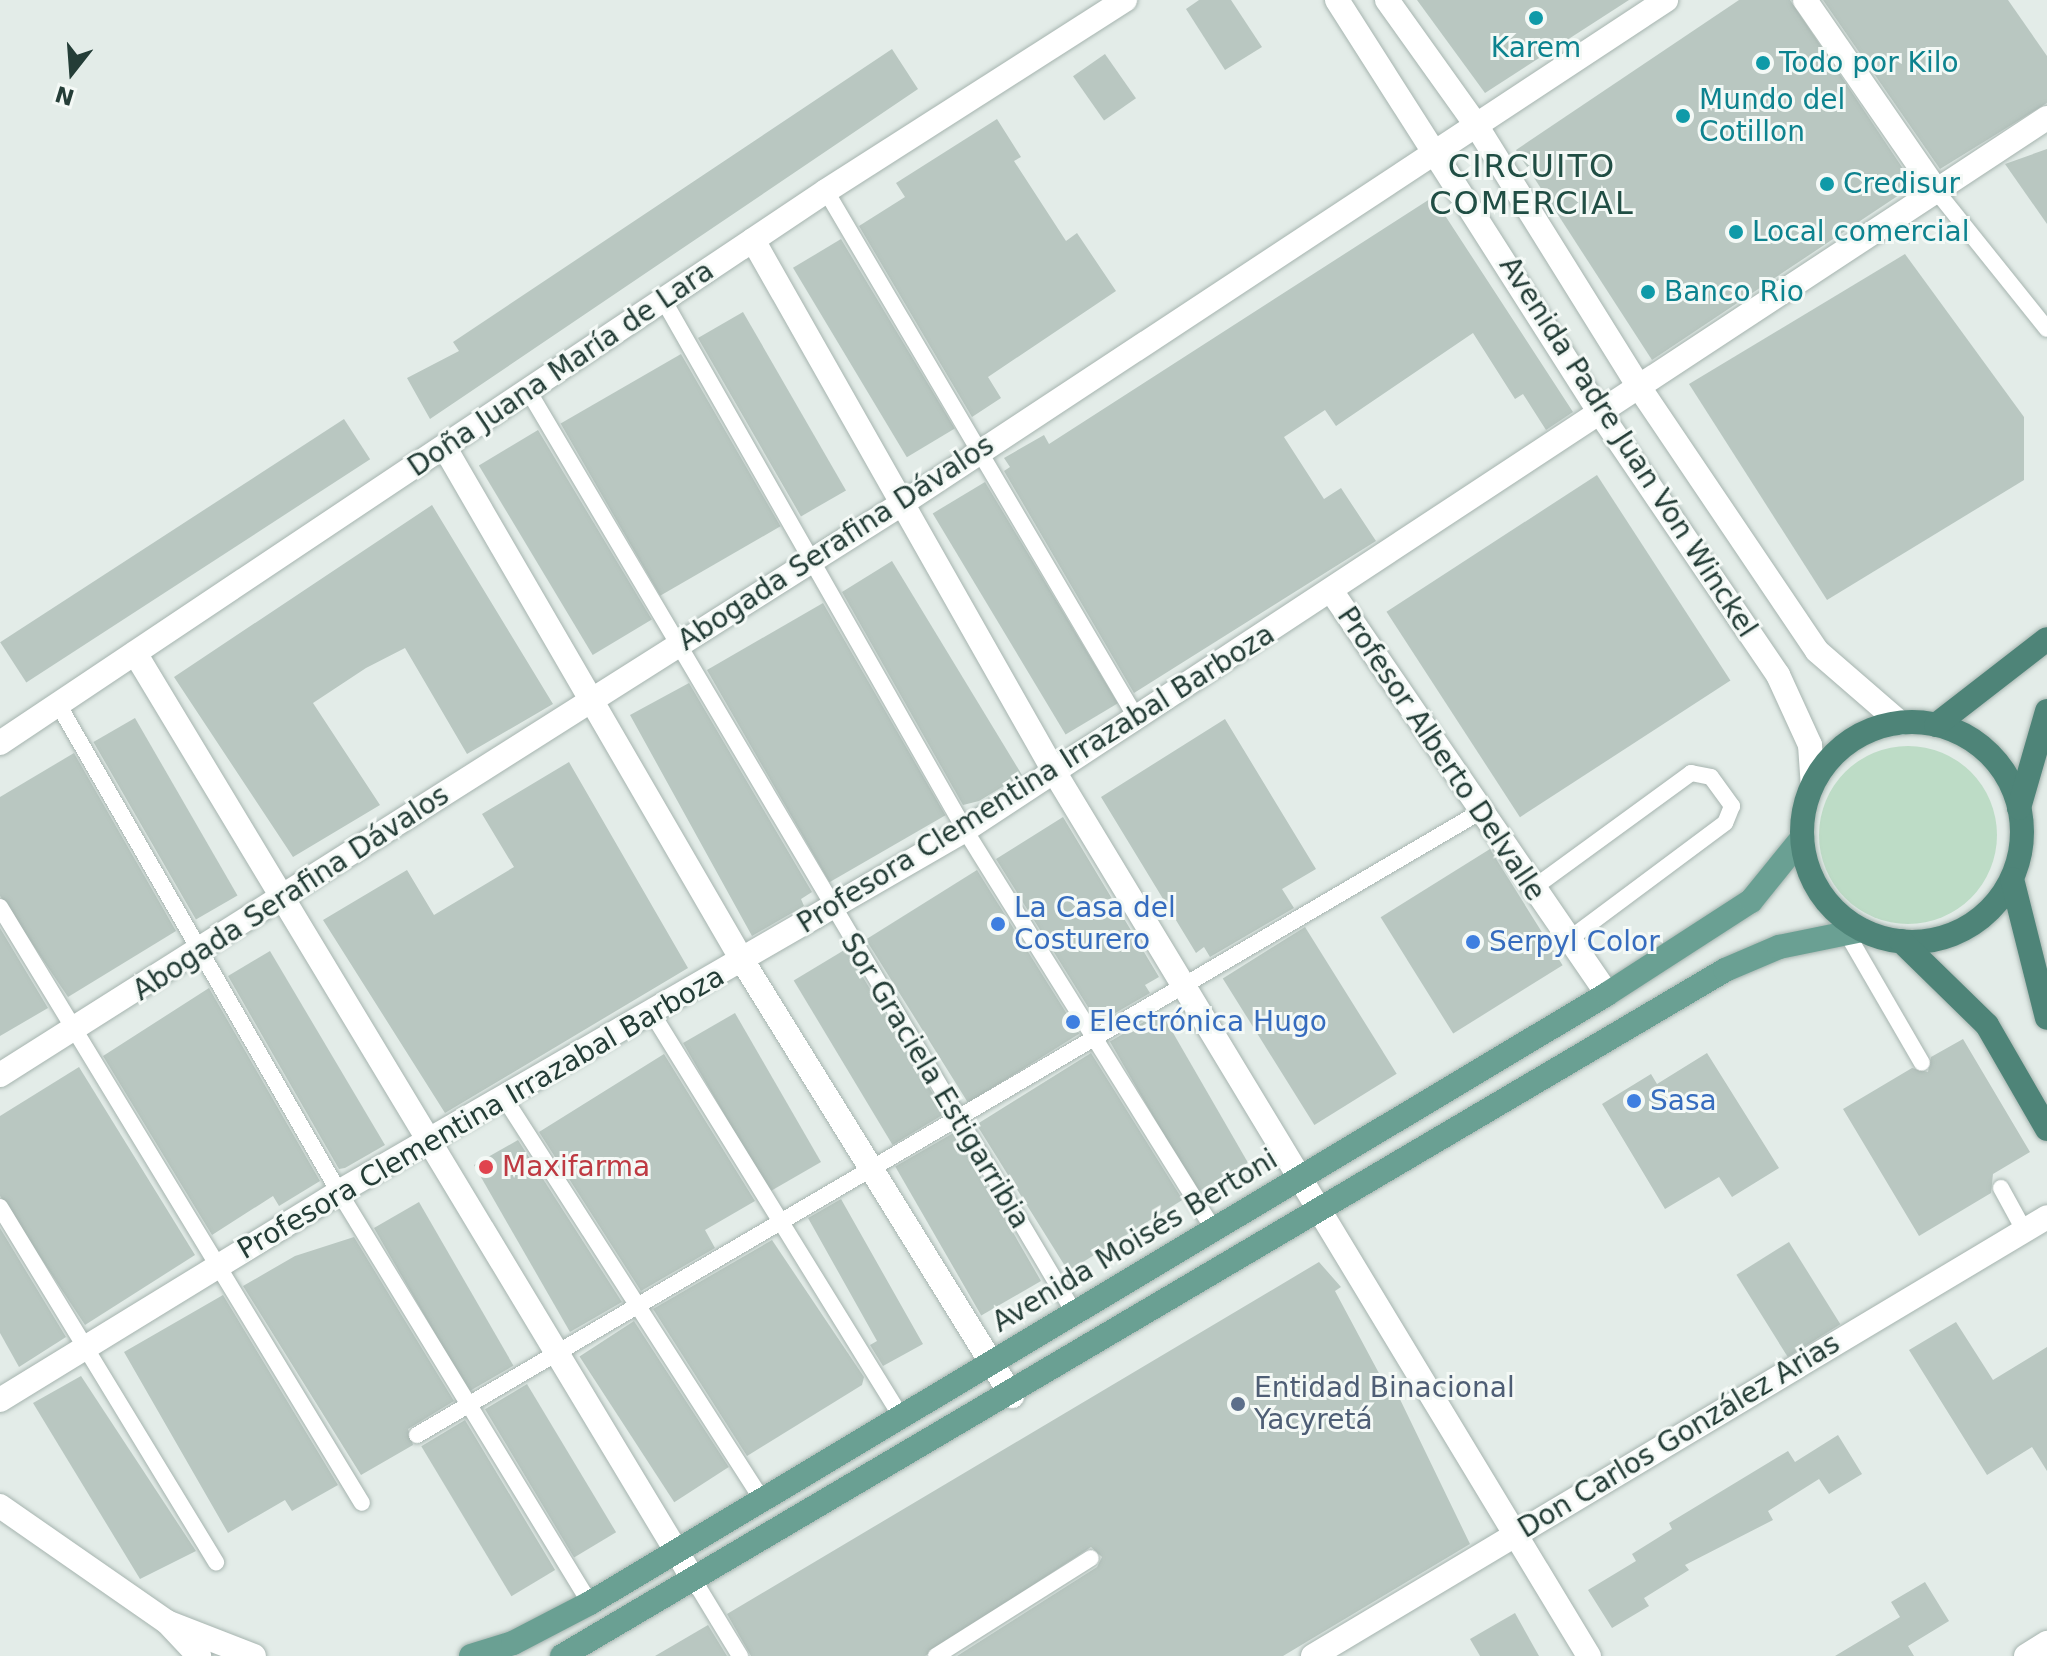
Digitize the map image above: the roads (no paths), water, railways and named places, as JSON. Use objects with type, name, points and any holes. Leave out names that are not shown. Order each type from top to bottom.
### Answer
[{"type":"highway","points":[[1936,725],[2047,639]]},
{"type":"highway","points":[[2019,808],[1996,761],[1969,738],[1936,725],[1900,723],[1842,747],[1813,784],[1802,838],[1819,892],[1854,931],[1901,941],[1960,931],[1985,914],[2012,879],[2021,844],[2019,808],[2047,711]]},
{"type":"highway","points":[[2012,879],[2045,1004]]},
{"type":"highway","points":[[1901,941],[1987,1025],[2047,1129]]},
{"type":"main road","name":"Avenida Moisés Bertoni","points":[[471,1656],[513,1643],[590,1603],[671,1549],[1075,1314],[1302,1174],[1607,994],[1751,901],[1802,838]]},
{"type":"main road","points":[[562,1656],[695,1582],[1012,1396],[1725,970],[1854,931]]},
{"type":"street","name":"Doña Juana María de Lara","points":[[0,743],[826,191],[1125,0]]},
{"type":"street","name":"Avenida Padre Juan Von Winckel","points":[[1337,0],[1600,413],[1785,687],[1810,745],[1813,784]]},
{"type":"street","name":"Avenida Padre Juan Von Winckel","points":[[1387,0],[1476,125],[1639,387],[1817,651],[1900,723]]},
{"type":"street","name":"Abogada Serafina Dávalos","points":[[0,1075],[75,1031],[903,503],[1666,0]]},
{"type":"street","points":[[1805,0],[1938,193]]},
{"type":"street","name":"Profesora Clementina Irrazabal Barboza","points":[[0,1400],[87,1344],[220,1267],[427,1140],[650,1010],[831,910],[965,830],[1332,592],[2047,118]]},
{"type":"street","points":[[753,240],[1055,773],[1302,1174],[1518,1532],[1589,1656]]},
{"type":"street","points":[[445,448],[742,960],[989,1364],[1012,1396]]},
{"type":"street","name":"Profesor Alberto Delvalle","points":[[1332,592],[1478,813],[1607,994]]},
{"type":"street","points":[[135,653],[671,1549],[695,1582]]},
{"type":"street","name":"Don Carlos González Arias","points":[[1313,1656],[2047,1217]]},
{"type":"street","points":[[0,1506],[167,1622],[199,1656]]},
{"type":"street","points":[[167,1622],[254,1656]]},
{"type":"street","points":[[2026,1656],[2047,1643]]},
{"type":"lane","points":[[826,191],[983,449],[1137,719]]},
{"type":"lane","points":[[1938,193],[2047,329]]},
{"type":"lane","points":[[664,301],[965,830],[1095,1033],[1214,1230]]},
{"type":"lane","name":"Sor Graciela Estigarribia","points":[[529,392],[831,910],[1075,1314]]},
{"type":"lane","points":[[58,704],[203,949],[339,1192],[590,1603]]},
{"type":"lane","points":[[1532,889],[1691,773],[1711,777],[1732,806],[1725,823],[1568,940]]},
{"type":"lane","points":[[417,1435],[1181,981],[1478,813]]},
{"type":"lane","points":[[0,907],[362,1503]]},
{"type":"lane","points":[[1854,931],[1922,1063]]},
{"type":"lane","points":[[650,1010],[900,1414]]},
{"type":"lane","points":[[503,1096],[641,1301],[760,1497]]},
{"type":"lane","points":[[2001,1188],[2024,1230]]},
{"type":"lane","points":[[0,1207],[87,1344],[216,1562]]},
{"type":"lane","points":[[936,1656],[1091,1558]]},
{"type":"lane","points":[[695,1582],[740,1656]]},
{"type":"place","name":"Karem","points":[[1536,18]]},
{"type":"place","name":"Todo por Kilo","points":[[1763,63]]},
{"type":"place","name":"Mundo del Cotillon","points":[[1683,116]]},
{"type":"place","name":"Credisur","points":[[1827,184]]},
{"type":"place","name":"Local comercial","points":[[1736,232]]},
{"type":"place","name":"Banco Rio","points":[[1648,292]]},
{"type":"place","name":"La Casa del Costurero","points":[[998,924]]},
{"type":"place","name":"Serpyl Color","points":[[1473,942]]},
{"type":"place","name":"Electrónica Hugo","points":[[1073,1022]]},
{"type":"place","name":"Sasa","points":[[1634,1101]]},
{"type":"place","name":"Maxifarma","points":[[486,1167]]},
{"type":"place","name":"Entidad Binacional Yacyretá","points":[[1238,1404]]},
{"type":"district","name":"CIRCUITO COMERCIAL","points":[[1532,186]]}]
